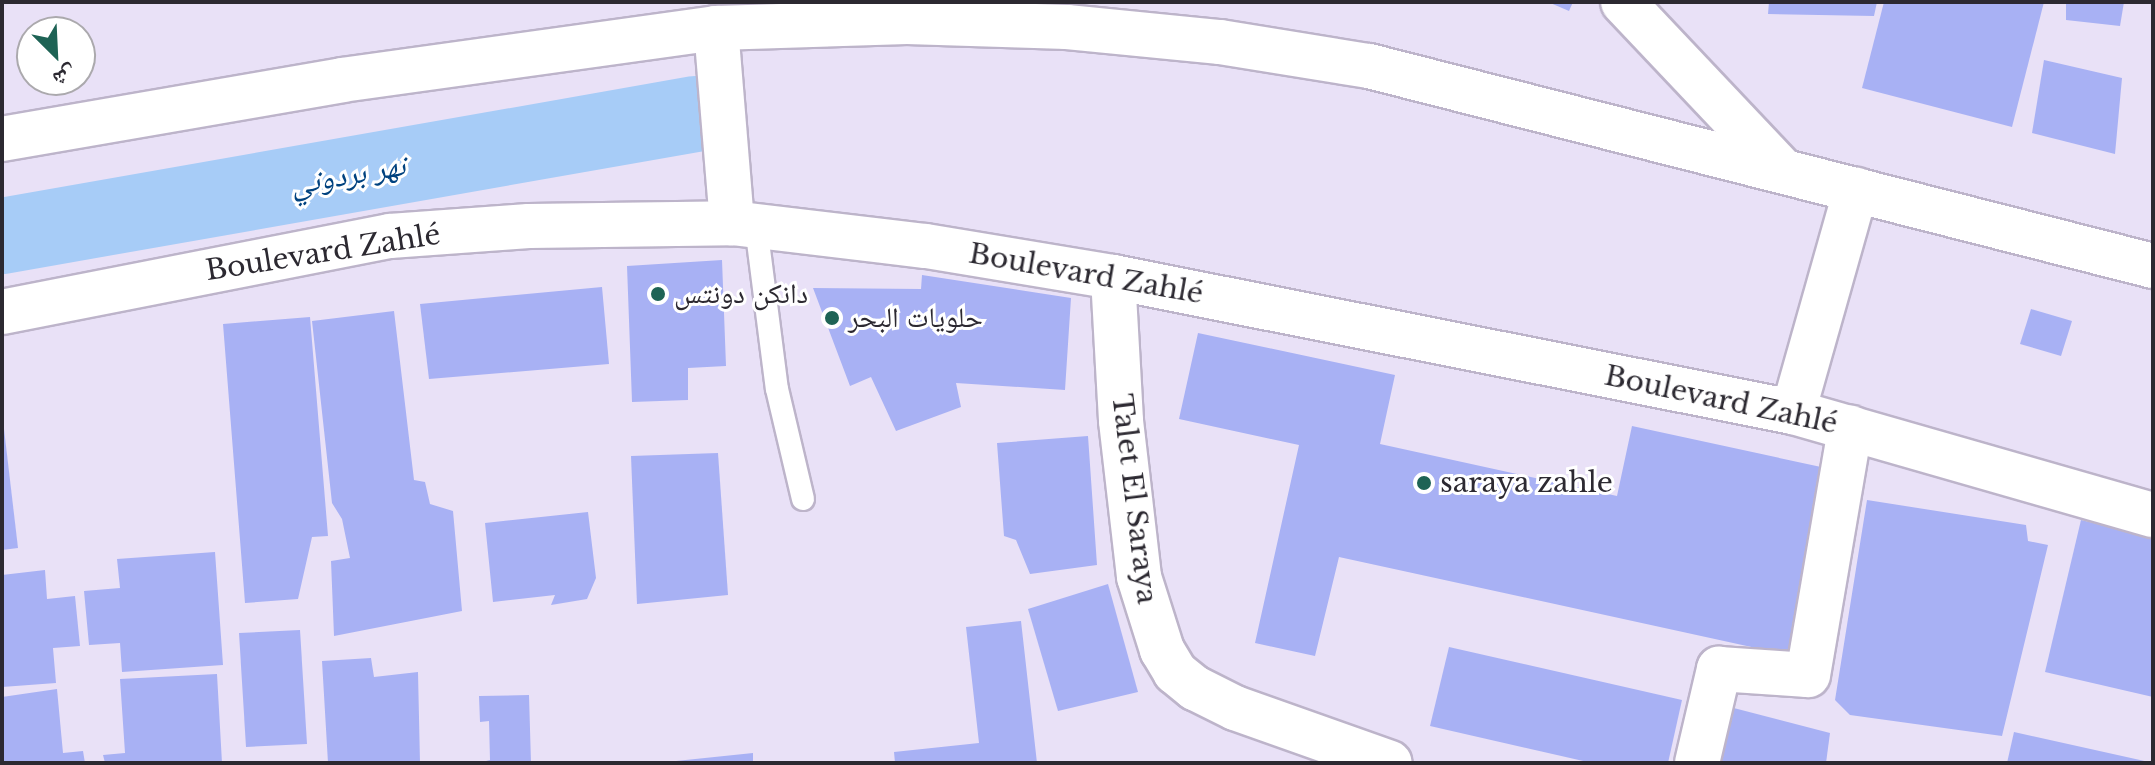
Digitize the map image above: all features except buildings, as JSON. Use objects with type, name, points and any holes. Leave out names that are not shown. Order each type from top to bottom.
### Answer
[{"type":"main road","points":[[1623,2],[1782,170]]},
{"type":"main road","points":[[2,139],[342,80],[716,28],[939,23],[1067,27],[1220,42],[1369,66],[2153,266]]},
{"type":"main road","points":[[716,28],[744,224]]},
{"type":"main road","points":[[1793,412],[1856,190]]},
{"type":"main road","name":"Boulevard Zahlé","points":[[2,312],[390,236],[529,226],[744,224],[926,246],[1113,277],[1793,412],[2153,515]]},
{"type":"main road","name":"Talet El Saraya","points":[[1113,277],[1121,421],[1139,577],[1162,650],[1175,672],[1195,688],[1221,702],[1301,734],[1390,763]]},
{"type":"main road","points":[[1697,763],[1719,669],[1808,675],[1850,428]]},
{"type":"lane","points":[[744,224],[803,499]]},
{"type":"waterway","name":"نهر بردوني","points":[[2,236],[695,114]]},
{"type":"place","name":"دانكن دونتس","points":[[658,294]]},
{"type":"place","name":"حلويات البحر","points":[[832,318]]},
{"type":"place","name":"saraya zahle","points":[[1424,483]]}]
